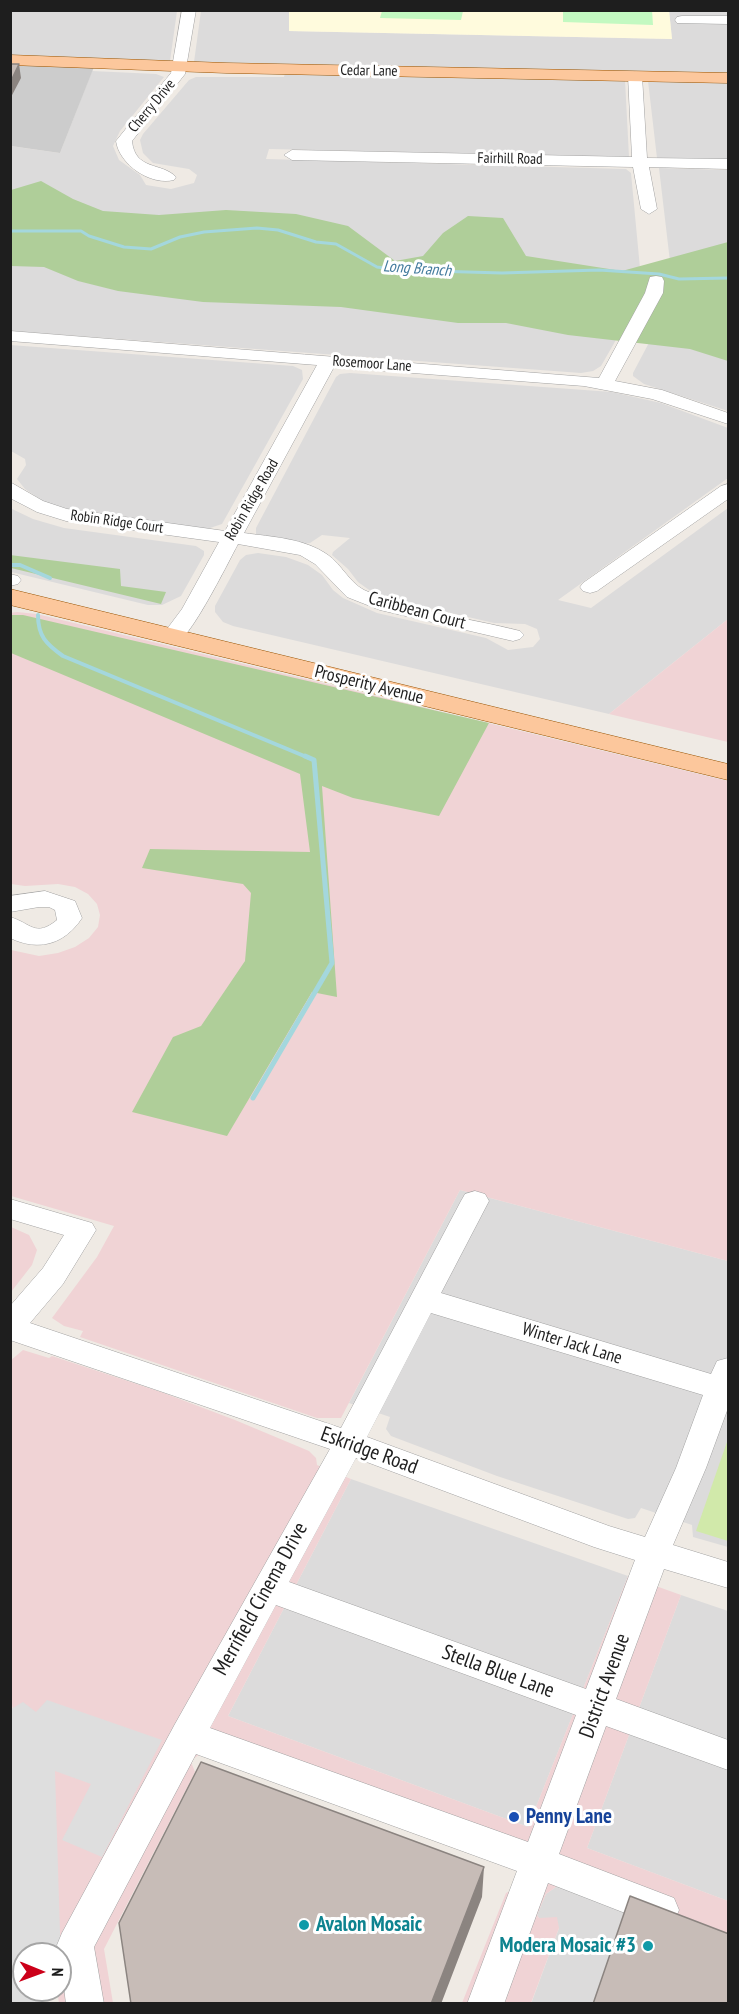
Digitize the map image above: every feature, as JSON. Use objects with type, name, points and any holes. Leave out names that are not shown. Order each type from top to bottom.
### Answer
[{"type":"main road","name":"Cedar Lane","points":[[10,60],[180,67],[729,78]]},
{"type":"main road","name":"Prosperity Avenue","points":[[11,580],[178,629],[729,772]]},
{"type":"main road","name":"Prosperity Avenue","points":[[10,597],[178,629],[729,753]]},
{"type":"street","name":"Cherry Drive","points":[[168,177],[149,171],[132,160],[124,148],[124,141],[127,134],[173,81],[180,67],[189,10]]},
{"type":"street","points":[[682,20],[729,20]]},
{"type":"street","points":[[635,76],[640,162],[649,209]]},
{"type":"street","name":"Fairhill Road","points":[[292,155],[729,164]]},
{"type":"street","points":[[605,383],[654,293],[656,281]]},
{"type":"street","name":"Rosemoor Lane","points":[[10,336],[605,383],[656,394],[729,419]]},
{"type":"street","name":"Robin Ridge Road","points":[[178,629],[328,361]]},
{"type":"street","name":"Robin Ridge Court","points":[[10,488],[39,507],[66,515],[230,537]]},
{"type":"street","points":[[590,587],[729,490]]},
{"type":"street","name":"Caribbean Court","points":[[230,537],[286,545],[307,551],[322,560],[354,592],[387,606],[513,635]]},
{"type":"street","points":[[10,904],[51,898],[66,906],[70,918],[61,930],[43,936],[23,935],[10,925]]},
{"type":"street","name":"Merrifield Cinema Drive","points":[[85,2004],[75,1945],[187,1735],[348,1444],[475,1201]]},
{"type":"street","points":[[10,1209],[82,1230],[52,1276],[10,1328]]},
{"type":"street","name":"Winter Jack Lane","points":[[423,1299],[725,1379]]},
{"type":"street","name":"Eskridge Road","points":[[10,1328],[348,1444],[605,1538],[729,1575]]},
{"type":"street","name":"District Avenue","points":[[485,2004],[654,1553],[692,1468],[725,1379]]},
{"type":"street","name":"Stella Blue Lane","points":[[268,1588],[729,1755]]},
{"type":"street","points":[[187,1735],[537,1862],[696,1923]]},
{"type":"shaded area","points":[[669,10],[672,39],[289,31],[289,11]]},
{"type":"shaded area","points":[[11,11],[177,11],[170,61],[11,55]]},
{"type":"shaded area","points":[[201,11],[289,11],[289,31],[672,39],[669,11],[728,11],[728,74],[194,62]]},
{"type":"shaded area","points":[[11,64],[94,67],[60,153],[11,146]]},
{"type":"shaded area","points":[[92,71],[156,74],[164,77],[120,131],[113,146],[119,160],[140,175],[146,185],[171,189],[194,183],[197,175],[189,169],[153,163],[143,153],[140,140],[189,80],[196,77],[284,77],[285,73],[625,80],[629,157],[269,149],[266,159],[626,169],[631,173],[641,279],[636,305],[601,366],[593,371],[581,373],[11,331],[10,146],[60,153]]},
{"type":"shaded area","points":[[648,81],[728,83],[728,160],[657,158]]},
{"type":"shaded area","points":[[659,168],[728,170],[728,411],[644,384],[633,376],[672,299],[671,270]]},
{"type":"shaded area","points":[[10,345],[293,366],[302,370],[303,379],[222,524],[204,530],[95,517],[44,502],[25,489],[17,479],[26,465],[25,459],[11,451]]},
{"type":"shaded area","points":[[350,373],[612,392],[661,403],[728,428],[728,478],[558,600],[591,608],[728,508],[728,619],[609,714],[223,622],[215,612],[215,606],[240,560],[246,555],[258,553],[286,557],[308,565],[322,575],[333,590],[343,598],[377,613],[486,638],[508,650],[533,647],[540,639],[537,629],[525,624],[494,623],[390,599],[372,592],[358,582],[348,569],[332,555],[350,538],[322,535],[310,543],[303,544],[256,534],[256,528],[336,377]]},
{"type":"shaded area","points":[[10,508],[33,519],[64,528],[196,546],[204,551],[204,555],[181,596],[162,605],[148,605],[11,572]]},
{"type":"shaded area","points":[[10,613],[37,614],[728,781],[728,1261],[460,1190],[341,1418],[317,1418],[80,1337],[83,1331],[64,1326],[52,1318],[97,1257],[114,1226],[11,1196],[11,950],[39,956],[75,947],[89,938],[98,927],[100,915],[97,904],[88,894],[75,887],[58,884],[25,886],[11,884]]},
{"type":"shaded area","points":[[728,619],[728,742],[609,714]]},
{"type":"shaded area","points":[[460,1190],[728,1261],[728,1547],[693,1537],[692,1525],[641,1508],[635,1518],[628,1519],[497,1476],[391,1436],[386,1429],[390,1417],[349,1403]]},
{"type":"shaded area","points":[[11,1227],[29,1235],[37,1250],[32,1265],[11,1292]]},
{"type":"shaded area","points":[[23,1350],[49,1358],[52,1356],[161,1392],[309,1451],[316,1458],[317,1465],[351,1479],[228,1716],[528,1827],[628,1576],[681,1595],[587,1848],[728,1901],[728,1947],[560,1884],[546,1894],[537,1915],[539,1918],[557,1917],[559,1928],[531,2003],[462,2003],[506,1893],[515,1889],[517,1871],[515,1868],[203,1752],[191,1762],[195,1772],[104,1949],[113,2003],[59,2003],[72,2002],[72,1942],[49,1942],[11,1698],[10,1361]]},
{"type":"shaded area","points":[[351,1479],[628,1576],[528,1827],[228,1716]]},
{"type":"shaded area","points":[[681,1595],[728,1611],[728,1901],[587,1848]]},
{"type":"shaded area","points":[[47,1700],[162,1740],[102,1857],[62,1840],[91,1784],[55,1771],[60,1942],[12,1942],[12,2002],[44,2003],[11,2004],[11,1709],[23,1702],[36,1712]]},
{"type":"shaded area","points":[[560,1884],[728,1947],[728,2003],[531,2004],[559,1928],[537,1915],[546,1894]]},
{"type":"green space","points":[[652,10],[653,25],[563,22],[563,11]]},
{"type":"green space","points":[[382,11],[463,11],[461,20],[380,18]]},
{"type":"green space","points":[[41,181],[73,199],[103,211],[159,215],[226,210],[296,214],[348,226],[395,261],[423,256],[443,233],[468,216],[503,218],[526,256],[622,271],[728,242],[728,361],[690,349],[568,335],[506,323],[458,323],[341,307],[203,302],[118,291],[78,281],[44,267],[11,266],[11,190]]},
{"type":"green space","points":[[10,555],[120,569],[121,586],[166,592],[161,604],[11,568]]},
{"type":"green space","points":[[10,615],[23,615],[489,723],[439,816],[353,798],[322,786],[337,997],[312,992],[227,1136],[132,1112],[173,1037],[201,1026],[245,961],[251,893],[243,884],[142,868],[150,849],[310,852],[300,774],[11,653]]},
{"type":"green space","points":[[728,1439],[728,1541],[696,1531]]},
{"type":"building","points":[[10,64],[19,64],[10,83]]},
{"type":"building","name":"Avalon Mosaic","points":[[201,1762],[484,1867],[431,2004],[131,2004],[119,1923]]},
{"type":"building","name":"Modera Mosaic #3","points":[[630,1896],[729,1934],[729,2004],[593,2004]]},
{"type":"waterway","name":"Long Branch","points":[[10,231],[81,231],[89,236],[124,247],[151,249],[180,237],[204,232],[257,228],[278,230],[316,242],[336,244],[377,267],[398,270],[502,273],[599,270],[659,274],[679,279],[728,278]]},
{"type":"waterway","points":[[10,565],[20,565],[50,578]]},
{"type":"waterway","points":[[38,615],[44,639],[63,656],[309,758]]},
{"type":"waterway","points":[[253,1098],[332,963],[314,760],[305,756]]},
{"type":"place","name":"Penny Lane","points":[[514,1817]]},
{"type":"place","name":"Avalon Mosaic","points":[[304,1925]]},
{"type":"place","name":"Modera Mosaic #3","points":[[648,1946]]}]
